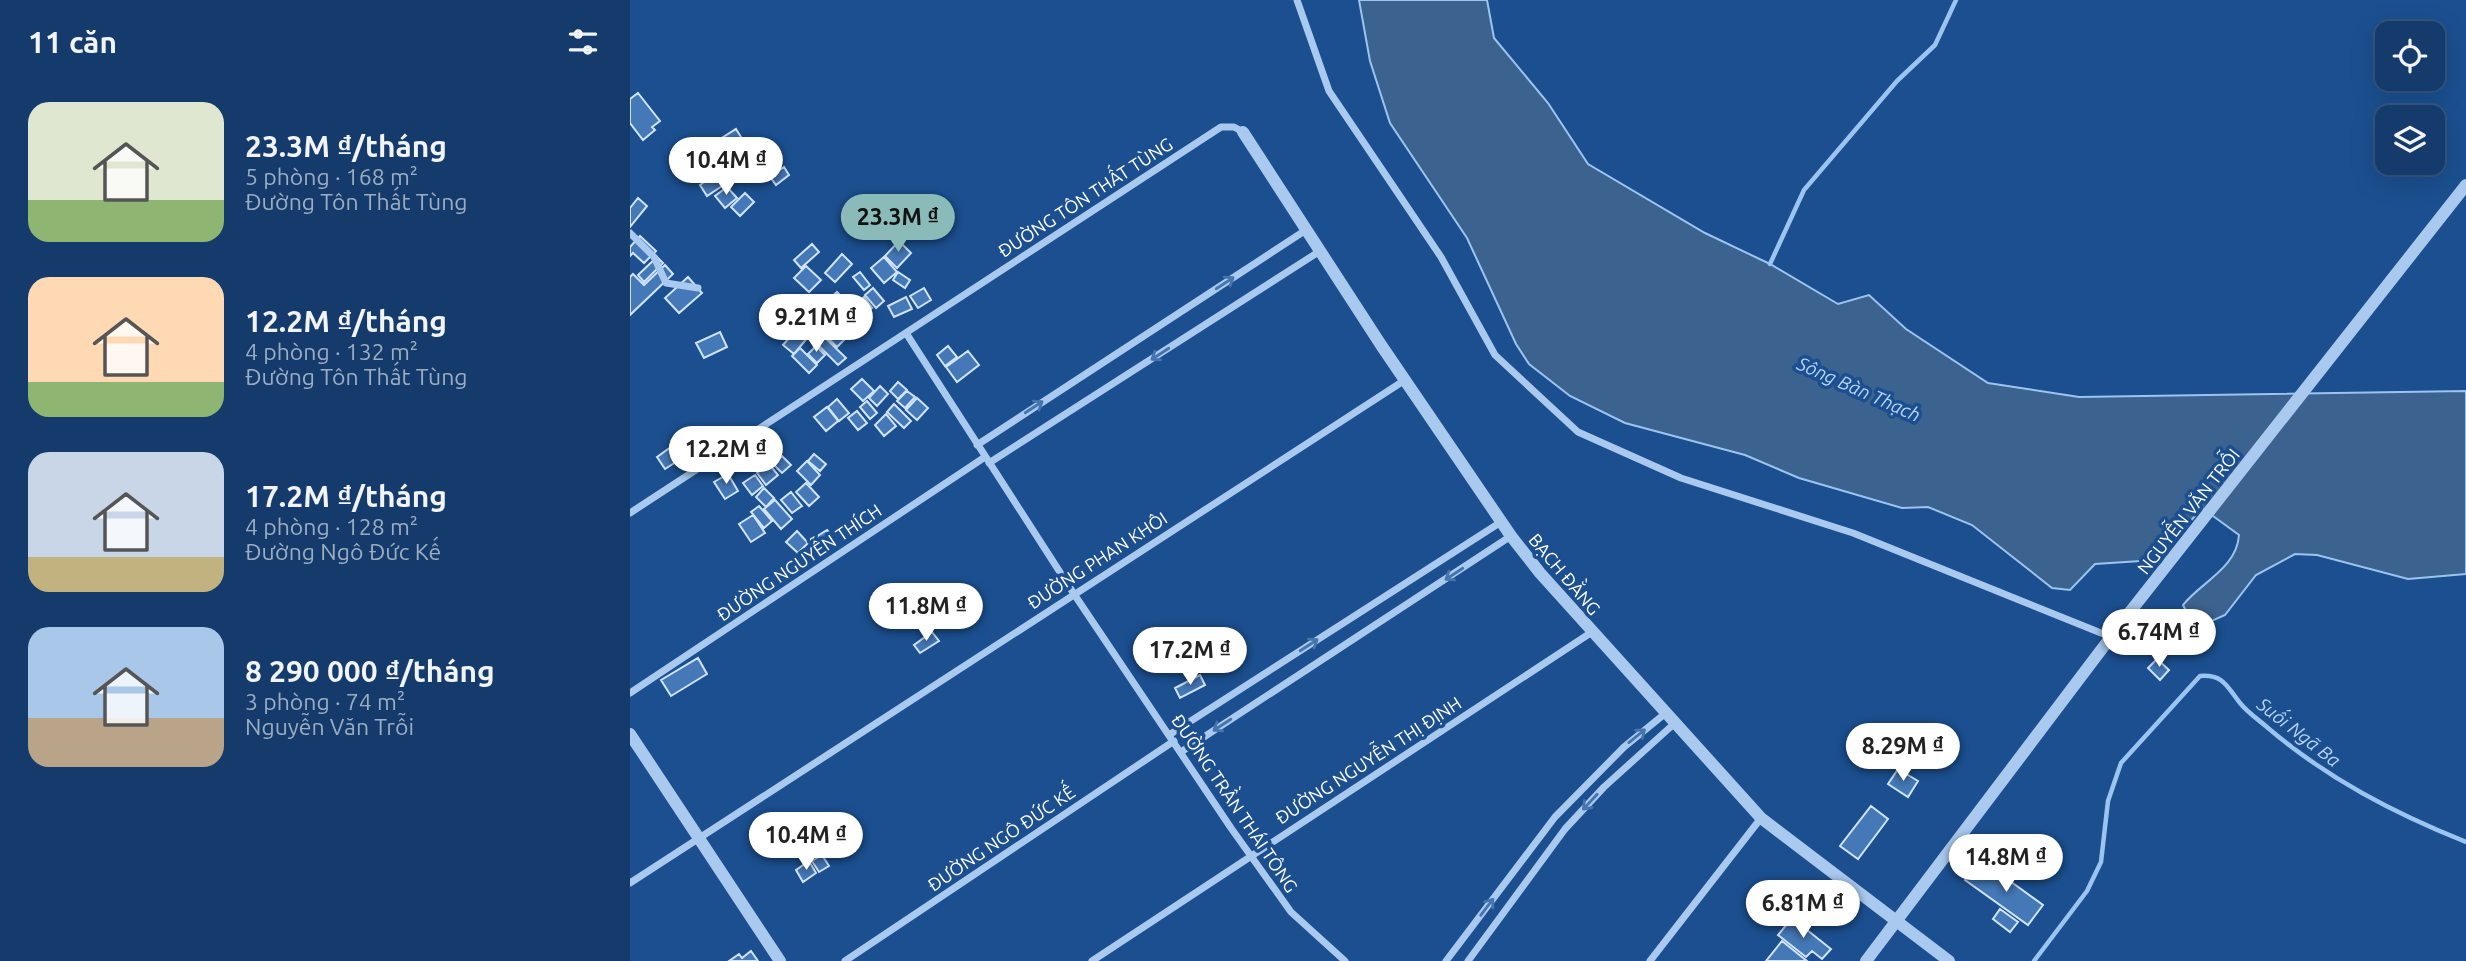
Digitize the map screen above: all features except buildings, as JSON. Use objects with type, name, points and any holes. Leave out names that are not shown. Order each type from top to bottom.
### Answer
[{"type":"street","points":[[1297,0],[1329,91],[1441,257],[1495,355],[1578,432],[1681,478],[1853,533],[2111,637]]},
{"type":"street","name":"ĐƯỜNG TÔN THẤT TÙNG","points":[[630,513],[1221,127],[1234,127],[1243,132]]},
{"type":"street","name":"BẠCH ĐẰNG","points":[[1243,132],[1501,522],[1592,632],[1761,818],[1949,961]]},
{"type":"street","name":"NGUYỄN VĂN TRỖI","points":[[1866,961],[2126,617],[2466,186]]},
{"type":"street","points":[[977,445],[1307,230]]},
{"type":"street","points":[[630,233],[654,257],[667,283],[698,288]]},
{"type":"street","name":"ĐƯỜNG NGUYỄN THÍCH","points":[[630,693],[987,460],[1320,251]]},
{"type":"street","name":"ĐƯỜNG TRẦN THÁI TÔNG","points":[[906,333],[1074,594],[1251,855],[1291,912],[1342,960]]},
{"type":"street","name":"ĐƯỜNG PHAN KHÔI","points":[[630,883],[1405,380]]},
{"type":"street","name":"ĐƯỜNG NGÔ ĐỨC KẾ","points":[[845,961],[1171,738],[1501,522]]},
{"type":"street","points":[[1181,752],[1511,536]]},
{"type":"street","name":"ĐƯỜNG NGUYỄN THỊ ĐỊNH","points":[[1092,961],[1592,632]]},
{"type":"street","points":[[1446,961],[1555,817],[1624,747],[1667,712]]},
{"type":"street","points":[[1468,961],[1564,829],[1614,777],[1676,722]]},
{"type":"street","points":[[630,734],[780,961]]},
{"type":"street","points":[[1650,961],[1761,818]]},
{"type":"water","name":"Sông Bàn Thạch","points":[[1359,0],[1487,0],[1494,38],[1548,103],[1588,164],[1705,233],[1770,264],[1838,304],[1869,295],[1906,329],[1988,383],[2079,397],[2466,391],[2466,574],[2408,579],[2317,555],[2295,554],[2256,575],[2225,615],[2205,624],[2190,619],[2183,605],[2225,566],[2237,547],[2239,535],[2202,508],[2156,560],[2095,564],[2070,590],[2052,588],[1972,525],[1928,507],[1902,508],[1799,478],[1745,455],[1625,423],[1570,396],[1529,364],[1516,344],[1467,238],[1390,123],[1370,61]]},
{"type":"waterway","points":[[1770,264],[1804,190],[1897,81],[1935,45],[1956,0]]},
{"type":"waterway","name":"Suối Ngã Ba","points":[[2034,961],[2087,891],[2101,862],[2108,801],[2121,763],[2200,676],[2220,679],[2243,707],[2338,779],[2388,807],[2466,842]]}]
